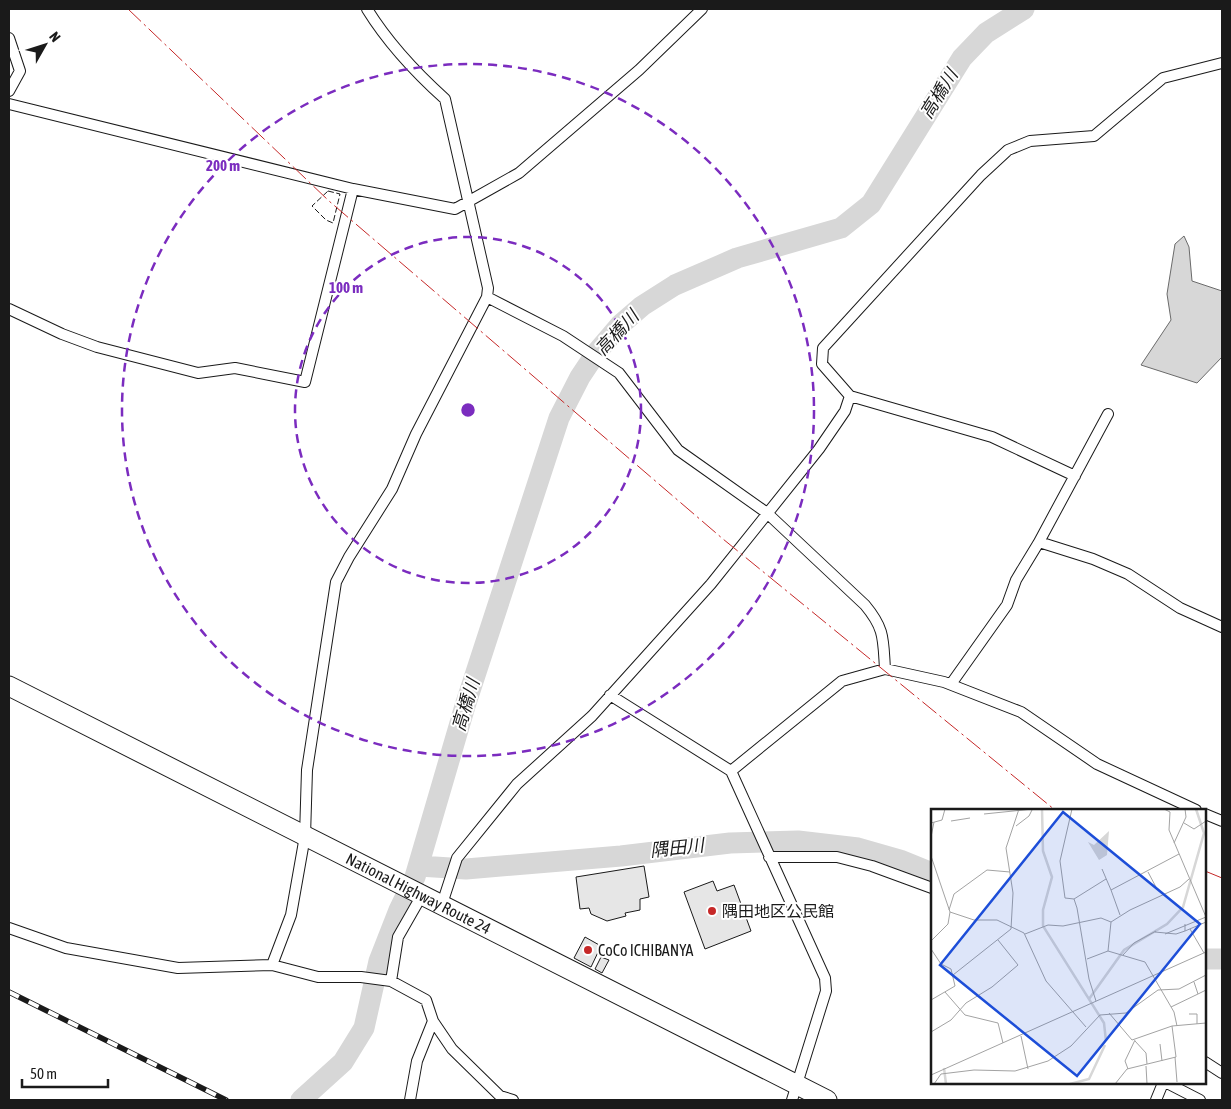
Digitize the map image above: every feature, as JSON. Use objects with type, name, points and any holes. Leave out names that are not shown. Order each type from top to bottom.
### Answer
[{"type":"highway","name":"National Highway Route 24","points":[[9,686],[387,878],[442,904],[795,1093],[828,1100]]},
{"type":"street","points":[[272,966],[291,915],[305,836],[307,770],[336,582],[349,557],[392,488],[416,434],[487,297],[488,288],[445,98],[423,79],[381,31],[367,9]]},
{"type":"street","points":[[9,104],[353,189],[455,209],[469,203],[519,173],[639,70],[702,9]]},
{"type":"street","points":[[9,38],[20,72],[9,91]]},
{"type":"street","points":[[1075,476],[992,437],[850,396],[822,364],[823,348],[981,174],[1008,150],[1030,141],[1094,136],[1163,78],[1222,63]]},
{"type":"street","points":[[9,310],[62,334],[97,346],[198,372],[235,368],[305,382],[353,189]]},
{"type":"street","points":[[487,297],[563,336],[619,372],[678,450],[767,513],[866,605],[878,621],[883,634],[885,669]]},
{"type":"street","points":[[442,904],[451,882],[457,858],[517,784],[592,716],[711,584],[819,449],[845,411],[850,396]]},
{"type":"street","points":[[951,684],[1007,605],[1016,580],[1039,542],[1108,414]]},
{"type":"street","points":[[1039,542],[1093,559],[1128,574],[1180,608],[1222,627]]},
{"type":"street","points":[[731,771],[842,681],[885,669],[951,684],[1021,712],[1097,764],[1194,809]]},
{"type":"street","points":[[610,695],[731,771],[759,830],[767,853],[825,978],[826,991],[795,1093]]},
{"type":"street","points":[[1206,814],[1222,821]]},
{"type":"street","points":[[767,853],[837,857],[872,866],[931,888]]},
{"type":"street","points":[[391,981],[398,937],[422,894]]},
{"type":"street","points":[[9,928],[66,948],[168,966],[272,966],[318,977],[361,977],[391,981],[426,1000],[433,1021],[452,1049],[500,1096],[513,1100]]},
{"type":"street","points":[[410,1100],[417,1061],[433,1021]]},
{"type":"street","points":[[1206,1063],[1222,1073]]},
{"type":"street","points":[[1156,1100],[1164,1084]]},
{"type":"street","points":[[1167,1084],[1200,1100]]},
{"type":"shaded area","points":[[1184,236],[1189,247],[1192,281],[1222,291],[1222,357],[1197,383],[1141,365],[1171,320],[1167,294],[1175,244]]},
{"type":"building","points":[[644,866],[649,897],[640,899],[640,910],[625,913],[626,916],[607,921],[591,914],[589,908],[580,909],[576,877]]},
{"type":"building","points":[[713,881],[717,891],[734,885],[751,931],[705,949],[684,892]]},
{"type":"building","points":[[585,937],[601,946],[591,967],[574,958]]},
{"type":"building","points":[[601,957],[609,960],[602,973],[595,969]]},
{"type":"waterway","name":"高橋川","points":[[301,1100],[343,1062],[364,1028],[379,961],[399,910],[415,877],[465,706],[559,418],[580,377],[596,353],[620,325],[642,306],[675,285],[737,258],[841,228],[871,204],[962,58],[986,33],[1024,9]]},
{"type":"waterway","name":"隅田川","points":[[419,866],[466,869],[621,856],[730,843],[798,841],[858,848],[900,860],[931,873]]},
{"type":"waterway","name":"隅田川","points":[[1206,959],[1222,959]]},
{"type":"railway","points":[[9,992],[226,1100]]},
{"type":"fence","points":[[328,191],[340,194],[333,223],[326,220],[312,206],[328,191]]},
{"type":"power","points":[[128,9],[329,201],[723,539],[1054,809]]},
{"type":"power","points":[[1206,871],[1222,878]]},
{"type":"place","name":"隅田地区公民館","points":[[712,911]]},
{"type":"place","name":"CoCo ICHIBANYA","points":[[588,950]]}]
